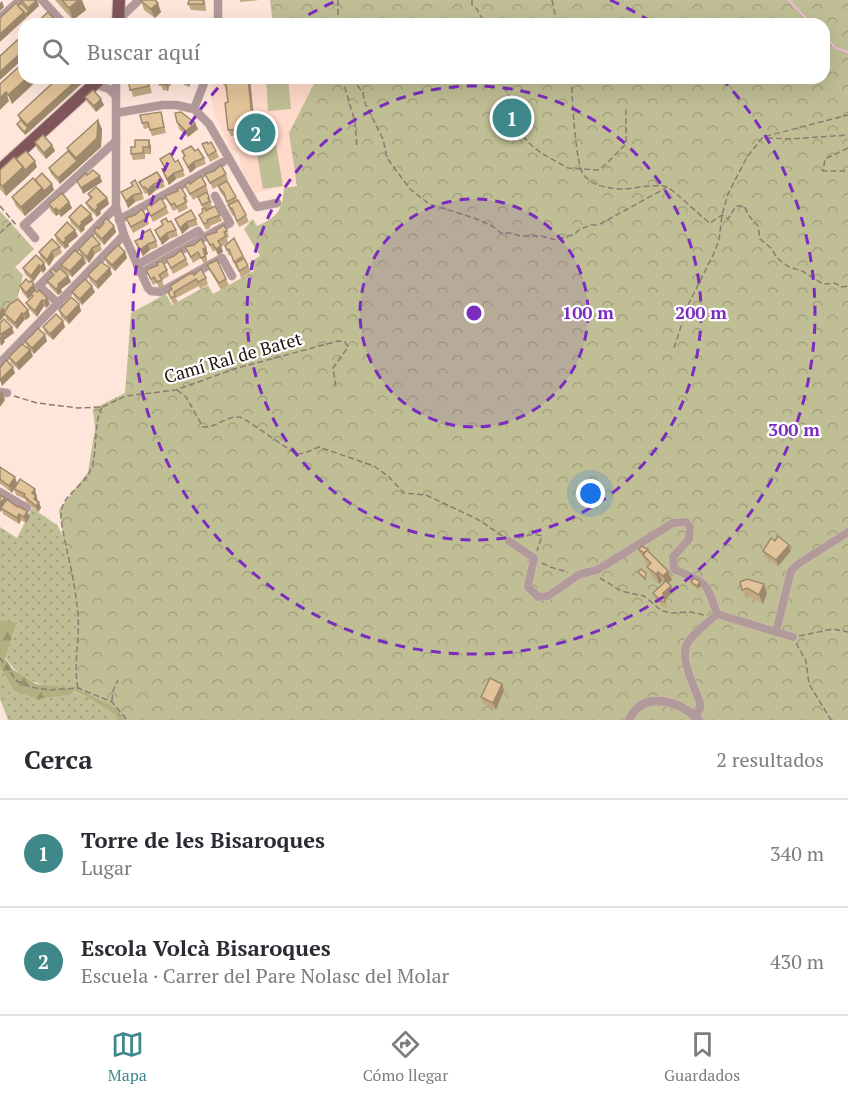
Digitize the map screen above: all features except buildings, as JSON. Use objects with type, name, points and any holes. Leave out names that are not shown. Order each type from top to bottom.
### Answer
[{"type":"main road","points":[[118,18],[119,0]]},
{"type":"main road","points":[[0,170],[94,84]]},
{"type":"street","points":[[0,18],[20,0]]},
{"type":"street","points":[[42,0],[58,18]]},
{"type":"street","points":[[122,18],[140,0]]},
{"type":"street","points":[[218,0],[218,18]]},
{"type":"street","points":[[102,84],[116,96]]},
{"type":"street","points":[[116,84],[116,207],[124,235],[148,288],[161,292],[222,258],[232,276]]},
{"type":"street","points":[[194,109],[204,84]]},
{"type":"street","points":[[116,113],[164,105],[194,109],[209,124],[257,207],[278,203]]},
{"type":"street","points":[[35,238],[24,225],[116,141]]},
{"type":"street","points":[[119,220],[223,162]]},
{"type":"street","points":[[139,269],[230,223],[215,196]]},
{"type":"street","points":[[59,304],[39,286],[116,207]]},
{"type":"street","points":[[0,363],[124,235]]},
{"type":"street","points":[[0,492],[27,508]]},
{"type":"street","points":[[511,542],[534,558],[528,587],[538,597],[548,596],[580,574],[597,570],[673,523],[686,522],[690,527],[689,539],[673,557],[674,569],[701,580],[708,587],[717,614]]},
{"type":"street","points":[[776,632],[791,572],[798,564],[848,532]]},
{"type":"street","points":[[717,614],[793,637]]},
{"type":"street","points":[[629,720],[644,703],[660,700],[674,703],[697,718],[700,703],[686,663],[685,649],[692,637],[717,614]]},
{"type":"path","points":[[338,0],[338,18]]},
{"type":"path","points":[[472,0],[472,5],[482,18]]},
{"type":"path","points":[[552,0],[556,18]]},
{"type":"path","points":[[344,84],[355,123],[357,148]]},
{"type":"path","points":[[356,84],[363,93],[365,103],[383,139],[387,158],[410,189],[429,204],[474,218],[501,233],[542,236],[556,240],[603,222],[667,187]]},
{"type":"path","points":[[504,84],[517,112],[519,132],[541,153],[568,168],[598,170],[626,144],[626,109]]},
{"type":"path","points":[[572,84],[571,96],[581,170],[590,182],[598,186],[621,189],[667,187],[710,223],[722,215]]},
{"type":"path","points":[[674,348],[688,305],[714,253],[722,215],[731,189],[747,157],[763,138],[848,115]]},
{"type":"path","points":[[763,138],[791,139],[848,135]]},
{"type":"path","points":[[848,148],[825,159],[823,171],[848,171]]},
{"type":"path","points":[[0,206],[20,229],[24,225]]},
{"type":"path","points":[[722,215],[728,219],[736,206],[744,206],[758,226],[760,239],[771,248],[777,258],[789,267],[802,271],[824,284],[848,286]]},
{"type":"path","points":[[0,233],[13,221]]},
{"type":"path","name":"Camí Ral de Batet","points":[[4,392],[37,403],[78,408],[102,406],[126,396],[176,390],[234,369],[338,341],[345,342],[348,347],[333,369],[336,388]]},
{"type":"path","points":[[176,390],[186,397],[203,428],[216,426],[224,420],[237,416],[296,454],[319,447],[374,466],[388,476],[404,493],[426,495],[479,520],[511,542],[517,538],[539,534],[542,536],[534,558],[550,567],[580,574]]},
{"type":"path","points":[[78,688],[76,678],[78,618],[75,586],[61,513],[65,500],[80,486],[91,470],[94,441],[98,431],[98,416],[102,406]]},
{"type":"path","points":[[596,577],[602,578],[621,591],[644,596],[662,611],[682,614],[691,612],[709,616],[717,614]]},
{"type":"path","points":[[831,720],[808,684],[806,661],[793,637],[833,629],[848,632]]},
{"type":"path","points":[[0,658],[17,681],[30,687],[50,690],[78,688],[112,702],[127,720]]},
{"type":"path","points":[[112,702],[113,691],[118,680]]},
{"type":"shaded area","points":[[213,84],[317,84],[296,169],[297,184],[255,193],[241,168],[239,152],[232,151],[214,113],[211,95]]},
{"type":"green space","points":[[270,0],[848,0],[848,720],[124,720],[116,708],[74,687],[76,610],[59,510],[88,472],[95,429],[93,409],[125,393],[131,313],[166,294],[172,305],[208,285],[213,294],[254,271],[249,263],[260,256],[244,229],[253,219],[257,226],[270,220],[280,208],[284,188],[297,186],[289,133],[314,84],[830,84],[830,18],[272,18]]},
{"type":"green space","points":[[266,84],[289,84],[291,109],[268,111]]},
{"type":"green space","points":[[276,145],[283,186],[263,189],[256,148]]},
{"type":"green space","points":[[0,211],[34,249],[15,267],[23,275],[17,300],[6,314],[0,311]]},
{"type":"green space","points":[[32,508],[57,525],[69,546],[89,690],[53,687],[31,681],[13,667],[5,657],[17,624],[0,620],[0,527],[17,538]]},
{"type":"green space","points":[[0,620],[17,623],[5,658],[12,669],[36,684],[97,691],[130,720],[117,720],[115,715],[74,691],[69,695],[37,699],[13,690],[0,667]]},
{"type":"green space","points":[[0,667],[13,690],[73,691],[115,715],[117,720],[8,720],[0,699]]},
{"type":"waterway","points":[[789,0],[806,18]]},
{"type":"waterway","points":[[830,42],[836,48],[848,52]]},
{"type":"place","name":"Torre de les Bisaroques","points":[[512,118]]},
{"type":"place","name":"Escola Volcà Bisaroques","points":[[256,133]]}]
